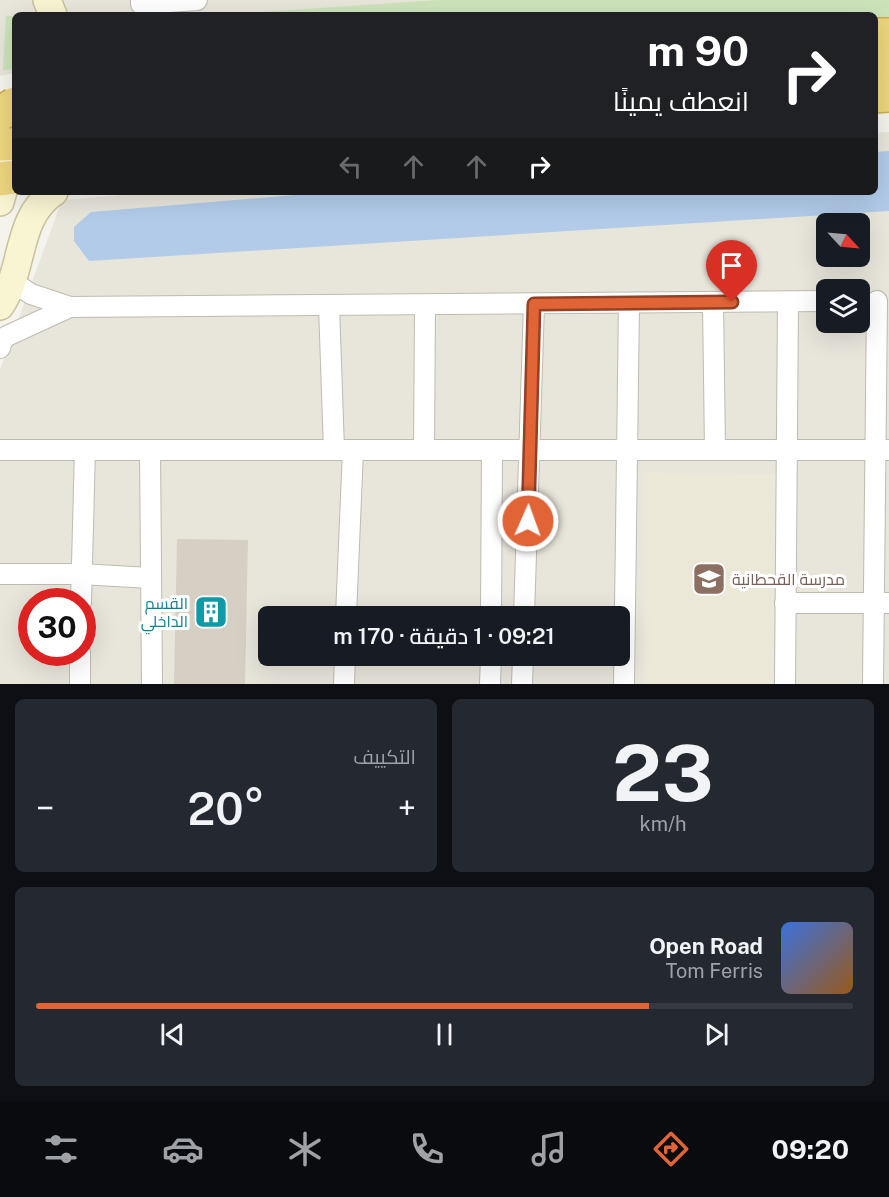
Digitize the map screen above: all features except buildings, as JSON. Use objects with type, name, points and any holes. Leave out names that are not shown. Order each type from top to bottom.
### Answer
[{"type":"main road","points":[[5,184],[12,157]]},
{"type":"main road","points":[[0,306],[13,282],[23,238],[30,220],[38,206],[51,195]]},
{"type":"street","points":[[141,0],[141,4],[197,0]]},
{"type":"street","points":[[13,282],[31,294],[70,307],[816,301]]},
{"type":"street","points":[[873,684],[881,603],[882,450],[875,301]]},
{"type":"street","points":[[713,302],[715,450]]},
{"type":"street","points":[[785,684],[785,450],[788,302]]},
{"type":"street","points":[[624,684],[629,303]]},
{"type":"street","points":[[524,606],[534,304]]},
{"type":"street","points":[[424,305],[424,450]]},
{"type":"street","points":[[329,306],[343,450],[346,606]]},
{"type":"street","points":[[0,348],[7,336],[70,307]]},
{"type":"street","points":[[0,450],[882,450]]},
{"type":"street","points":[[81,588],[85,450]]},
{"type":"street","points":[[150,450],[152,684]]},
{"type":"street","points":[[491,606],[492,450]]},
{"type":"street","points":[[0,574],[81,574],[150,578]]},
{"type":"street","points":[[785,603],[881,603]]},
{"type":"street","points":[[80,666],[80,684]]},
{"type":"street","points":[[344,684],[345,666]]},
{"type":"street","points":[[490,684],[491,666]]},
{"type":"street","points":[[522,684],[523,666]]},
{"type":"shaded area","points":[[0,0],[889,0],[877,12],[12,12],[12,74],[0,76]]},
{"type":"shaded area","points":[[889,132],[889,684],[0,684],[0,370],[62,200],[123,195],[878,195],[878,133]]},
{"type":"shaded area","name":"مدرسة القحطانية","points":[[643,473],[776,474],[773,684],[644,684]]},
{"type":"green space","points":[[438,0],[889,0],[889,23],[878,24],[878,12],[262,12]]},
{"type":"green space","points":[[6,16],[12,16],[12,69],[3,70]]},
{"type":"water","points":[[889,151],[889,211],[816,213],[816,216],[89,261],[74,241],[74,227],[91,212],[295,195],[878,195],[878,152]]},
{"type":"place","name":"مدرسة القحطانية","points":[[709,579]]},
{"type":"place","name":"القسم الداخلي","points":[[211,612]]},
{"type":"route","points":[[528,521],[534,304],[732,302]]}]
